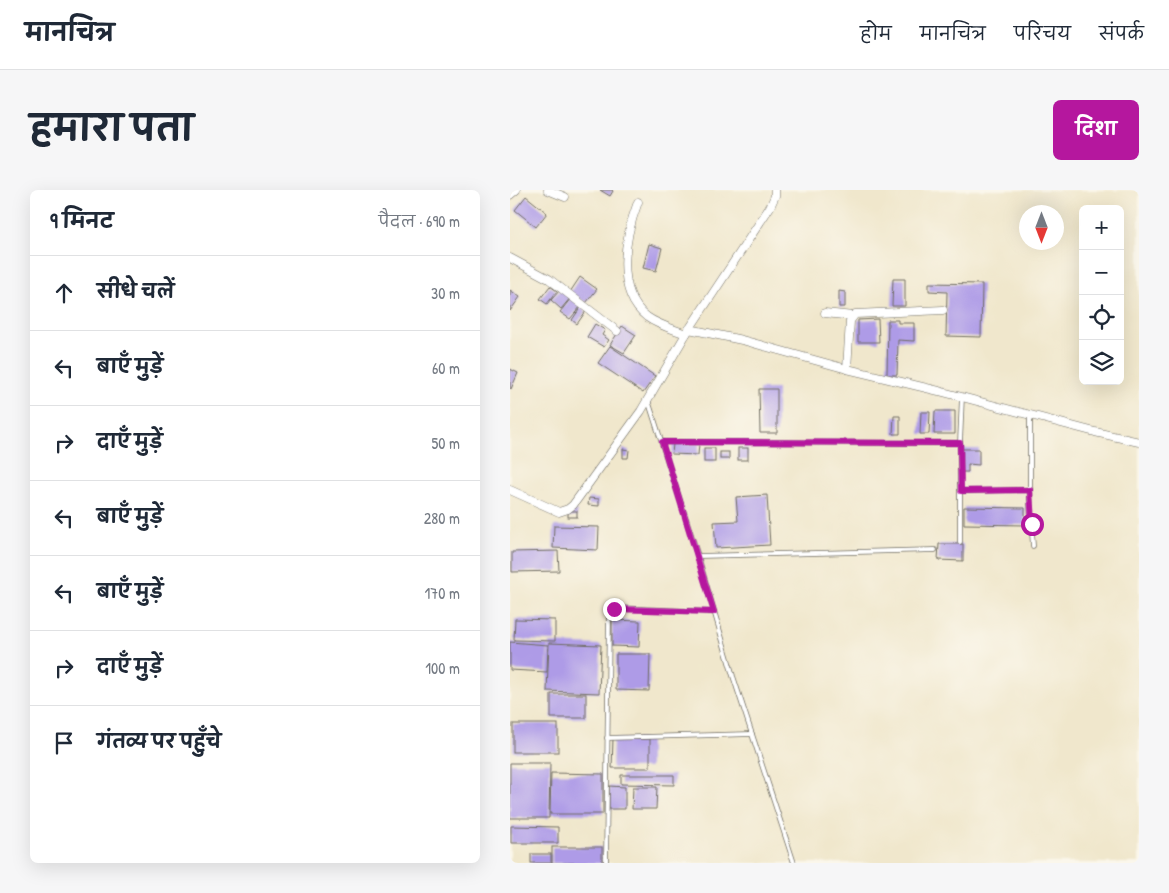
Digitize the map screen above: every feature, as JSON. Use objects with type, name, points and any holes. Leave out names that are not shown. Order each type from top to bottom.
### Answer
[{"type":"street","points":[[510,195],[516,190]]},
{"type":"street","points":[[548,190],[565,197]]},
{"type":"street","points":[[510,490],[559,512],[568,509],[648,400],[688,331],[770,207],[776,196],[775,190]]},
{"type":"street","points":[[638,202],[630,229],[626,280],[630,294],[638,308],[646,316],[666,327],[742,340],[847,369],[962,396],[1139,442]]},
{"type":"street","points":[[510,258],[549,279],[617,331]]},
{"type":"street","points":[[825,314],[853,316],[943,310]]},
{"type":"street","points":[[847,369],[850,321],[853,316]]},
{"type":"lane","points":[[960,542],[962,396]]},
{"type":"lane","points":[[648,400],[698,556],[732,676],[794,863]]},
{"type":"lane","points":[[1030,414],[1030,490],[1034,546]]},
{"type":"lane","points":[[662,442],[960,443]]},
{"type":"lane","points":[[961,491],[1030,490]]},
{"type":"lane","points":[[698,556],[935,550]]},
{"type":"lane","points":[[606,863],[608,616],[611,610],[617,608],[714,612]]},
{"type":"lane","points":[[607,738],[752,734]]},
{"type":"building","points":[[600,190],[612,190],[613,191],[610,196]]},
{"type":"building","points":[[526,196],[547,213],[536,227],[515,210]]},
{"type":"building","points":[[649,244],[662,248],[656,271],[643,268]]},
{"type":"building","points":[[580,277],[597,289],[586,303],[570,292]]},
{"type":"building","points":[[893,279],[905,279],[905,306],[892,306]]},
{"type":"building","points":[[929,283],[982,284],[981,337],[946,336],[947,292],[929,291]]},
{"type":"building","points":[[550,286],[557,291],[547,304],[540,299]]},
{"type":"building","points":[[561,289],[571,297],[561,309],[551,300]]},
{"type":"building","points":[[510,290],[520,297],[510,311]]},
{"type":"building","points":[[839,291],[845,292],[845,307],[839,307]]},
{"type":"building","points":[[571,298],[581,306],[570,319],[560,312]]},
{"type":"building","points":[[581,307],[586,311],[577,324],[572,320]]},
{"type":"building","points":[[878,319],[879,342],[858,342],[858,320]]},
{"type":"building","points":[[888,320],[898,320],[898,323],[914,323],[914,341],[898,340],[897,375],[887,375]]},
{"type":"building","points":[[595,324],[605,330],[602,335],[609,340],[604,347],[587,337]]},
{"type":"building","points":[[622,326],[636,335],[624,353],[610,345]]},
{"type":"building","points":[[610,346],[655,376],[643,393],[598,363]]},
{"type":"building","points":[[510,369],[518,373],[511,389],[510,388]]},
{"type":"building","points":[[759,389],[777,389],[777,433],[760,433]]},
{"type":"building","points":[[935,411],[955,411],[955,434],[934,434]]},
{"type":"building","points":[[921,412],[930,412],[929,434],[920,434]]},
{"type":"building","points":[[894,416],[900,416],[900,434],[893,434]]},
{"type":"building","points":[[673,444],[699,444],[698,455],[672,454]]},
{"type":"building","points":[[704,448],[715,448],[715,462],[704,462]]},
{"type":"building","points":[[738,448],[748,448],[748,460],[738,460]]},
{"type":"building","points":[[623,449],[629,450],[628,458],[623,458]]},
{"type":"building","points":[[962,449],[979,449],[979,465],[968,464],[968,472],[962,472]]},
{"type":"building","points":[[720,452],[729,452],[729,459],[720,459]]},
{"type":"building","points":[[767,495],[770,545],[716,548],[714,522],[738,521],[736,497]]},
{"type":"building","points":[[589,498],[599,499],[599,506],[588,505]]},
{"type":"building","points":[[964,507],[1025,508],[1025,525],[964,524]]},
{"type":"building","points":[[568,511],[577,511],[577,517],[568,517]]},
{"type":"building","points":[[554,526],[599,527],[598,550],[553,548]]},
{"type":"building","points":[[939,544],[963,544],[963,561],[938,560]]},
{"type":"building","points":[[558,551],[559,571],[512,572],[512,552]]},
{"type":"building","points":[[515,619],[555,620],[555,641],[514,640]]},
{"type":"building","points":[[612,620],[640,621],[639,647],[612,646]]},
{"type":"building","points":[[510,642],[548,645],[547,672],[510,670]]},
{"type":"building","points":[[549,643],[601,645],[599,693],[547,691]]},
{"type":"building","points":[[616,654],[650,654],[649,691],[616,690]]},
{"type":"building","points":[[551,694],[586,694],[586,718],[551,718]]},
{"type":"building","points":[[513,724],[558,724],[558,752],[513,752]]},
{"type":"building","points":[[613,739],[650,739],[650,768],[612,768]]},
{"type":"building","points":[[510,763],[550,763],[549,818],[510,818]]},
{"type":"building","points":[[551,773],[603,774],[603,814],[550,814]]},
{"type":"building","points":[[621,775],[674,775],[674,785],[621,784]]},
{"type":"building","points":[[609,786],[625,787],[625,809],[609,809]]},
{"type":"building","points":[[633,787],[657,787],[656,809],[632,809]]},
{"type":"building","points":[[511,826],[558,827],[558,843],[511,843]]},
{"type":"building","points":[[552,847],[602,847],[602,863],[552,863]]},
{"type":"building","points":[[531,854],[551,854],[551,863],[531,863]]},
{"type":"route","points":[[614,609],[714,612],[662,442],[960,443],[961,491],[1030,490],[1032,524]]}]
